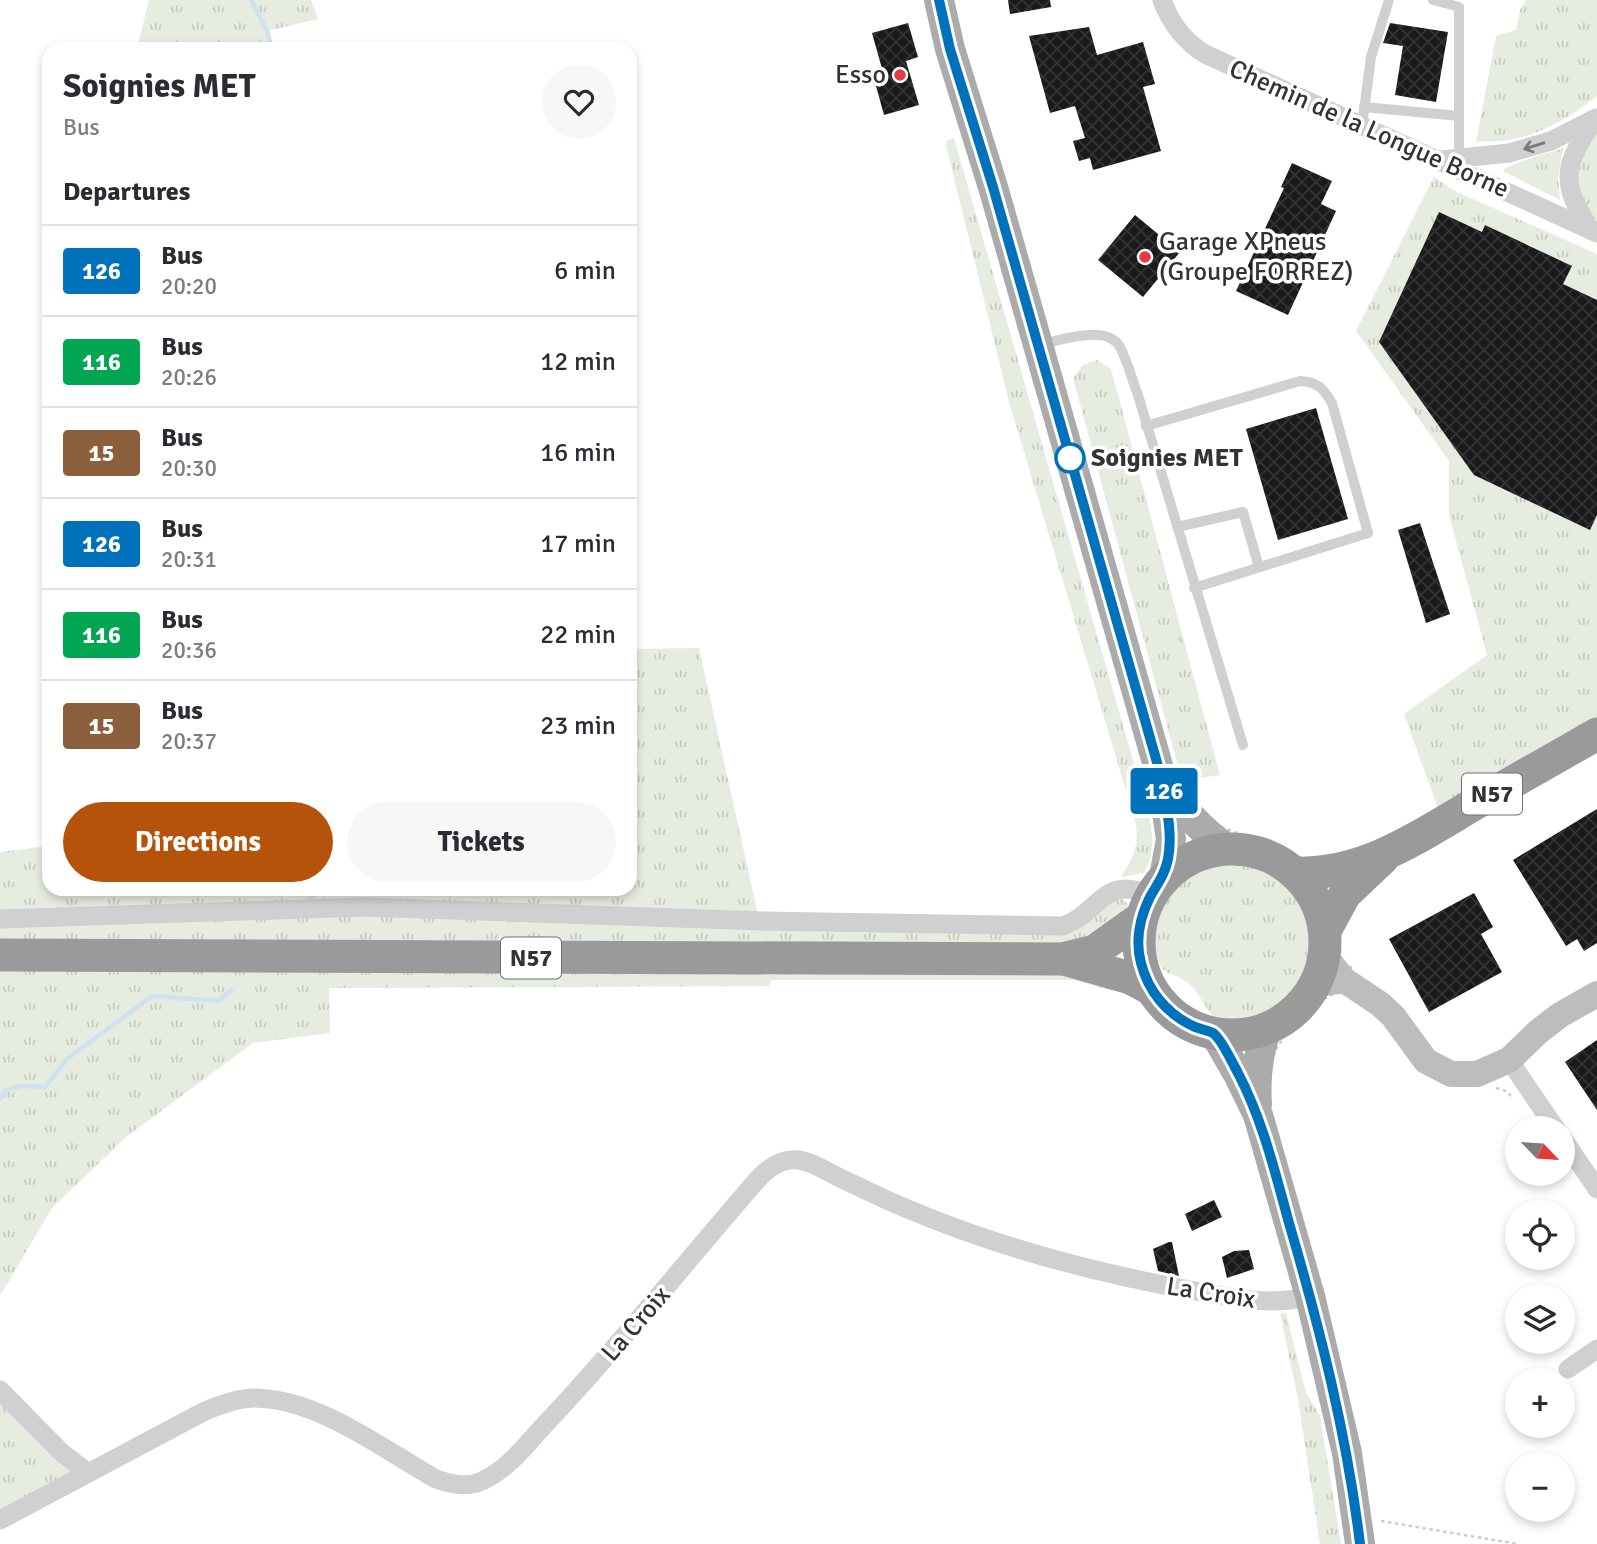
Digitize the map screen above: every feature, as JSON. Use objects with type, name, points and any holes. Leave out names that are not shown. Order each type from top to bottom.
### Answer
[{"type":"highway","name":"N57","points":[[1295,873],[1316,874],[1332,871],[1387,854],[1597,734]]},
{"type":"highway","points":[[1221,836],[1239,848],[1264,854],[1295,873],[1318,906],[1329,968],[1297,1009],[1284,1020],[1249,1034],[1215,1034],[1178,1019],[1136,987],[1140,961],[1138,947],[1152,897],[1174,868],[1221,836]]},
{"type":"highway","name":"N57","points":[[1329,968],[1346,894],[1387,854]]},
{"type":"highway","name":"N57","points":[[0,955],[1062,959],[1095,951],[1152,897]]},
{"type":"highway","name":"N57","points":[[1062,959],[1130,978],[1136,987]]},
{"type":"main road","points":[[939,0],[950,49],[993,187],[1162,780],[1171,839],[1152,897]]},
{"type":"main road","points":[[1162,780],[1180,807],[1201,828],[1221,836]]},
{"type":"main road","points":[[1258,1115],[1256,1069],[1267,1028]]},
{"type":"main road","points":[[1215,1034],[1258,1115],[1310,1296],[1347,1453],[1359,1530]]},
{"type":"street","name":"Chemin de la Longue Borne","points":[[1162,0],[1175,24],[1194,47],[1246,74],[1363,117],[1436,160],[1595,232]]},
{"type":"street","points":[[1436,160],[1509,153],[1541,144],[1597,117]]},
{"type":"street","points":[[1595,232],[1579,212],[1569,182],[1570,162],[1574,151],[1597,117]]},
{"type":"street","points":[[0,919],[365,907],[762,921],[1063,926],[1086,914],[1099,900],[1117,888],[1132,889],[1152,897]]},
{"type":"street","points":[[1329,968],[1380,1003],[1419,1054],[1440,1070],[1465,1075],[1477,1074],[1509,1060],[1560,1015],[1597,994]]},
{"type":"street","points":[[1509,1060],[1547,1116]]},
{"type":"street","points":[[1575,1157],[1597,1189]]},
{"type":"street","name":"La Croix","points":[[87,1472],[203,1412],[219,1405],[253,1398],[285,1401],[319,1414],[436,1479],[467,1485],[481,1482],[512,1459],[581,1387],[758,1179],[775,1165],[790,1160],[801,1160],[883,1199],[957,1229],[1072,1265],[1124,1278],[1266,1302],[1291,1301],[1310,1296]]},
{"type":"street","points":[[1570,1368],[1597,1349]]},
{"type":"street","points":[[0,1390],[61,1452],[87,1472],[0,1520]]},
{"type":"lane","points":[[1389,0],[1371,57],[1363,117],[1459,116]]},
{"type":"lane","points":[[1433,0],[1459,7],[1459,159]]},
{"type":"lane","points":[[1037,344],[1101,334],[1112,338],[1119,346],[1133,383],[1243,745]]},
{"type":"lane","points":[[1146,426],[1300,381],[1315,382],[1325,390],[1332,403],[1368,533],[1194,588]]},
{"type":"lane","points":[[1177,527],[1243,512],[1259,567]]},
{"type":"path","points":[[1221,836],[1234,833],[1261,839],[1303,859],[1321,863],[1327,861]]},
{"type":"path","points":[[1271,1066],[1275,1051],[1284,1037],[1320,1001],[1329,968]]},
{"type":"path","points":[[1136,987],[1138,994],[1167,1024],[1209,1050],[1227,1076]]},
{"type":"path","points":[[1359,1530],[1393,1524],[1518,1544]]},
{"type":"green space","points":[[149,0],[311,0],[318,19],[267,31],[270,42],[139,42]]},
{"type":"green space","points":[[1526,0],[1597,0],[1597,96],[1567,117],[1533,134],[1505,141],[1476,142],[1496,36],[1516,30],[1520,10]]},
{"type":"green space","points":[[1597,127],[1597,220],[1580,195],[1576,174],[1583,144]]},
{"type":"green space","points":[[954,138],[1148,812],[1152,848],[1144,873],[1121,877],[1135,850],[1135,820],[1009,402],[946,145],[947,140]]},
{"type":"green space","points":[[1563,148],[1558,177],[1560,200],[1503,171],[1521,162]]},
{"type":"green space","points":[[1434,177],[1455,191],[1597,254],[1597,719],[1439,811],[1404,714],[1487,655],[1449,515],[1449,461],[1356,331]]},
{"type":"green space","points":[[1097,360],[1111,369],[1220,775],[1182,781],[1073,378],[1083,365]]},
{"type":"green space","points":[[699,648],[758,915],[0,915],[0,852],[42,847],[42,896],[637,896],[637,649]]},
{"type":"green space","points":[[1227,865],[1252,868],[1274,877],[1292,893],[1304,911],[1310,932],[1309,953],[1303,973],[1292,992],[1275,1007],[1254,1017],[1238,1020],[1212,1016],[1192,986],[1162,968],[1154,941],[1159,915],[1181,883],[1200,872]]},
{"type":"green space","points":[[1123,899],[1129,905],[1091,946],[416,940],[0,943],[0,924],[364,913],[1066,933],[1114,900]]},
{"type":"green space","points":[[0,971],[1071,972],[1106,979],[1113,991],[1074,980],[771,980],[769,986],[329,988],[330,1033],[253,1043],[126,1137],[52,1208],[0,1296]]},
{"type":"green space","points":[[1280,1313],[1286,1313],[1306,1393],[1320,1416],[1341,1544],[1320,1544],[1298,1399]]},
{"type":"green space","points":[[0,1382],[100,1476],[0,1530]]},
{"type":"building","points":[[1008,0],[1050,0],[1051,7],[1010,14]]},
{"type":"building","points":[[908,23],[918,57],[906,61],[919,105],[884,115],[876,86],[886,83],[872,33]]},
{"type":"building","points":[[1390,23],[1448,32],[1436,102],[1395,95],[1403,46],[1383,43]]},
{"type":"building","points":[[1089,27],[1097,55],[1143,42],[1155,84],[1143,87],[1161,151],[1093,170],[1090,158],[1079,161],[1073,141],[1085,138],[1075,106],[1050,113],[1029,36]]},
{"type":"building","points":[[1292,163],[1332,181],[1321,204],[1336,211],[1288,315],[1236,291],[1284,188],[1281,187]]},
{"type":"building","points":[[1439,212],[1482,232],[1485,225],[1572,266],[1563,284],[1597,300],[1597,515],[1590,530],[1474,475],[1379,342]]},
{"type":"building","points":[[1135,215],[1180,252],[1143,297],[1098,260]]},
{"type":"building","points":[[1316,408],[1348,519],[1278,540],[1246,429]]},
{"type":"building","points":[[1420,523],[1450,614],[1426,623],[1398,530]]},
{"type":"building","points":[[1597,809],[1597,943],[1584,951],[1577,939],[1566,946],[1513,860]]},
{"type":"building","points":[[1474,893],[1493,927],[1481,934],[1502,972],[1429,1012],[1389,939]]},
{"type":"building","points":[[1597,1040],[1597,1110],[1565,1062]]},
{"type":"building","points":[[1214,1200],[1222,1217],[1192,1231],[1185,1214]]},
{"type":"building","points":[[1172,1242],[1179,1276],[1158,1271],[1153,1249]]},
{"type":"building","points":[[1249,1250],[1254,1269],[1227,1278],[1222,1257],[1234,1251]]},
{"type":"waterway","points":[[251,0],[270,42]]},
{"type":"waterway","points":[[304,902],[313,896]]},
{"type":"waterway","points":[[0,1099],[5,1091],[21,1086],[45,1087],[67,1059],[152,996],[218,1001],[231,990]]},
{"type":"bus line","name":"126","points":[[939,0],[950,49],[993,187],[1162,780],[1171,839],[1164,877],[1141,918],[1138,947],[1144,976],[1163,1005],[1178,1019],[1215,1034],[1227,1052],[1258,1115],[1329,1371],[1347,1453],[1360,1544]]},
{"type":"place","name":"Esso","points":[[900,75]]},
{"type":"place","name":"Garage XPneus (Groupe FORREZ)","points":[[1145,257]]},
{"type":"place","name":"Soignies MET","points":[[1070,458]]}]
